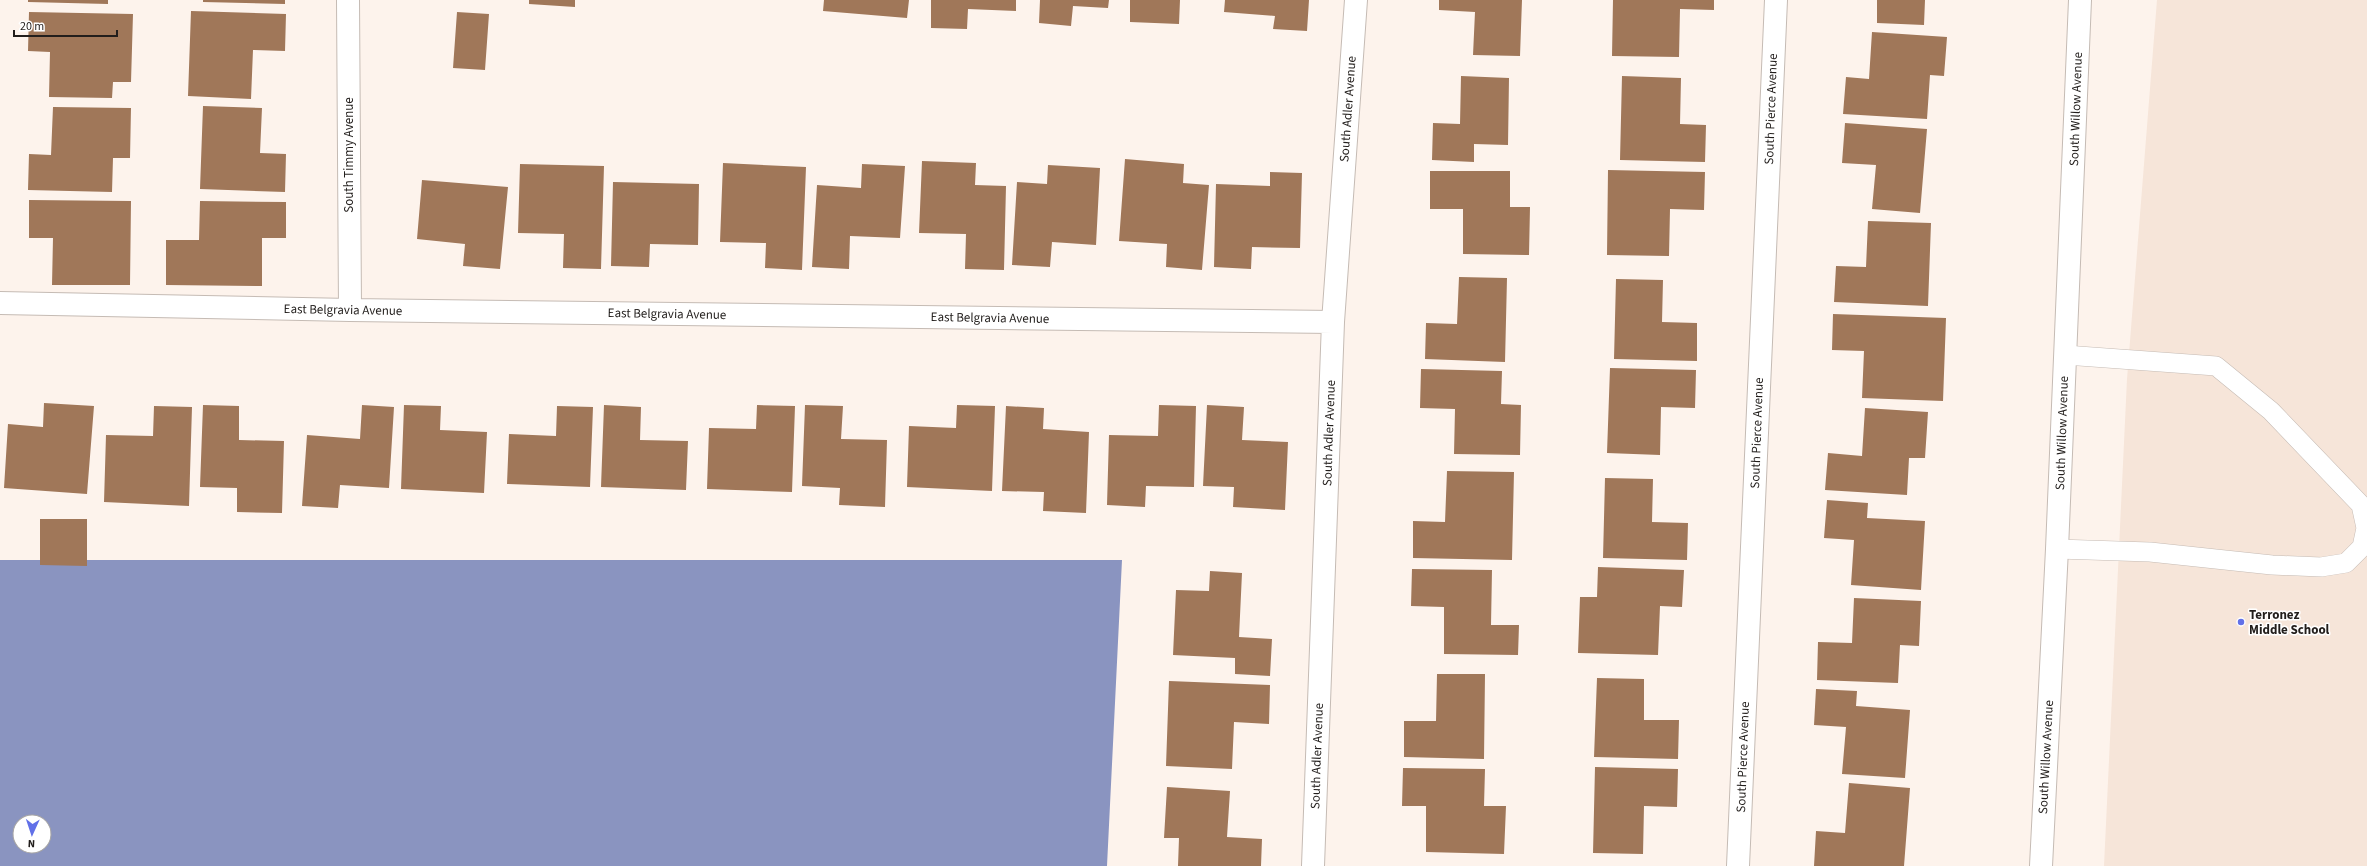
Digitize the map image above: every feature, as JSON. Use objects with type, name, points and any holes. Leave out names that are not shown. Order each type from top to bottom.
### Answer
[{"type":"street","name":"South Timmy Avenue","points":[[348,0],[350,310]]},
{"type":"street","name":"South Adler Avenue","points":[[1313,866],[1333,322],[1356,0]]},
{"type":"street","name":"South Pierce Avenue","points":[[1738,866],[1776,0]]},
{"type":"street","name":"South Willow Avenue","points":[[2041,866],[2057,549],[2080,0]]},
{"type":"street","name":"East Belgravia Avenue","points":[[0,304],[350,310],[1333,322]]},
{"type":"lane","points":[[2057,549],[2150,552],[2272,565],[2321,567],[2346,563],[2362,547],[2366,528],[2361,505],[2271,411],[2216,366],[2065,355]]},
{"type":"shaded area","name":"Terronez Middle School","points":[[2157,0],[2367,0],[2367,866],[2104,866],[2127,379]]},
{"type":"water","points":[[0,560],[1122,560],[1107,866],[0,866]]},
{"type":"building","points":[[28,0],[108,0],[108,4],[28,2]]},
{"type":"building","points":[[203,0],[285,0],[285,4],[203,2]]},
{"type":"building","points":[[529,0],[575,0],[575,7],[529,4]]},
{"type":"building","points":[[824,0],[909,0],[907,18],[823,11]]},
{"type":"building","points":[[931,0],[1016,0],[1016,11],[968,9],[967,29],[931,28]]},
{"type":"building","points":[[1040,0],[1109,0],[1108,8],[1073,6],[1071,26],[1039,23]]},
{"type":"building","points":[[1130,0],[1180,0],[1179,24],[1130,22]]},
{"type":"building","points":[[1225,0],[1309,0],[1307,31],[1273,29],[1275,16],[1224,12]]},
{"type":"building","points":[[1439,0],[1522,0],[1520,56],[1473,55],[1475,12],[1439,10]]},
{"type":"building","points":[[1613,0],[1714,0],[1714,10],[1680,9],[1679,57],[1612,56]]},
{"type":"building","points":[[1877,0],[1925,0],[1924,25],[1877,23]]},
{"type":"building","points":[[191,11],[286,14],[285,51],[253,50],[251,99],[188,96]]},
{"type":"building","points":[[29,12],[133,14],[131,82],[113,82],[112,98],[49,97],[50,52],[28,51]]},
{"type":"building","points":[[457,12],[489,14],[485,70],[453,68]]},
{"type":"building","points":[[1872,32],[1947,37],[1944,76],[1930,75],[1927,119],[1843,114],[1846,77],[1869,79]]},
{"type":"building","points":[[1461,76],[1509,78],[1508,145],[1474,144],[1474,162],[1432,160],[1433,123],[1460,124]]},
{"type":"building","points":[[1622,76],[1681,78],[1680,124],[1706,125],[1705,162],[1620,160]]},
{"type":"building","points":[[203,106],[262,108],[260,153],[286,154],[285,192],[200,189]]},
{"type":"building","points":[[53,107],[131,108],[130,158],[113,158],[112,192],[28,190],[29,154],[51,155]]},
{"type":"building","points":[[1845,123],[1927,129],[1920,213],[1872,209],[1876,165],[1842,163]]},
{"type":"building","points":[[1125,159],[1184,164],[1183,183],[1209,185],[1202,270],[1166,267],[1167,244],[1119,241]]},
{"type":"building","points":[[922,161],[976,163],[975,185],[1006,186],[1004,270],[965,269],[966,234],[919,233]]},
{"type":"building","points":[[723,163],[806,167],[802,270],[765,268],[766,243],[720,242]]},
{"type":"building","points":[[520,164],[604,166],[601,269],[563,268],[564,234],[518,233]]},
{"type":"building","points":[[862,164],[905,166],[900,238],[850,236],[849,269],[812,267],[817,185],[861,188]]},
{"type":"building","points":[[1048,165],[1100,168],[1096,245],[1052,242],[1050,267],[1012,265],[1017,182],[1047,184]]},
{"type":"building","points":[[1608,170],[1705,172],[1704,210],[1670,209],[1669,256],[1607,255]]},
{"type":"building","points":[[1430,171],[1510,171],[1510,207],[1530,207],[1529,255],[1463,254],[1463,209],[1430,209]]},
{"type":"building","points":[[1270,172],[1302,173],[1300,248],[1252,247],[1251,269],[1214,267],[1216,184],[1270,186]]},
{"type":"building","points":[[422,180],[508,187],[500,269],[463,266],[465,244],[417,239]]},
{"type":"building","points":[[613,182],[699,184],[698,245],[650,244],[649,267],[611,266]]},
{"type":"building","points":[[29,200],[131,201],[130,285],[52,285],[53,238],[29,238]]},
{"type":"building","points":[[200,201],[286,202],[286,238],[262,238],[262,286],[166,285],[166,240],[199,240]]},
{"type":"building","points":[[1868,221],[1931,223],[1928,306],[1834,302],[1836,266],[1866,267]]},
{"type":"building","points":[[1459,277],[1507,278],[1505,362],[1425,359],[1426,323],[1457,324]]},
{"type":"building","points":[[1616,279],[1663,280],[1662,322],[1697,323],[1697,361],[1614,359]]},
{"type":"building","points":[[1833,314],[1946,318],[1943,401],[1862,398],[1864,351],[1832,350]]},
{"type":"building","points":[[1610,368],[1696,370],[1695,408],[1661,407],[1660,455],[1607,453]]},
{"type":"building","points":[[1421,369],[1502,371],[1501,404],[1521,405],[1520,455],[1454,454],[1455,409],[1420,408]]},
{"type":"building","points":[[44,403],[94,406],[87,494],[4,488],[8,424],[43,427]]},
{"type":"building","points":[[203,405],[239,406],[239,440],[284,441],[282,513],[237,512],[237,488],[200,487]]},
{"type":"building","points":[[362,405],[394,407],[389,488],[340,485],[338,508],[302,506],[307,435],[360,439]]},
{"type":"building","points":[[404,405],[441,406],[440,430],[487,432],[484,493],[401,489]]},
{"type":"building","points":[[604,405],[641,407],[640,440],[688,441],[686,490],[601,487]]},
{"type":"building","points":[[757,405],[795,406],[792,492],[707,489],[709,428],[756,429]]},
{"type":"building","points":[[805,405],[843,406],[841,439],[887,440],[885,507],[839,505],[840,488],[802,486]]},
{"type":"building","points":[[957,405],[995,406],[992,491],[907,487],[909,426],[956,428]]},
{"type":"building","points":[[1159,405],[1196,406],[1194,487],[1146,486],[1145,507],[1107,505],[1109,435],[1158,436]]},
{"type":"building","points":[[1207,405],[1244,407],[1242,440],[1288,442],[1285,510],[1233,507],[1234,487],[1203,486]]},
{"type":"building","points":[[154,406],[192,407],[189,506],[104,502],[106,435],[153,436]]},
{"type":"building","points":[[557,406],[593,407],[590,487],[507,484],[509,434],[556,436]]},
{"type":"building","points":[[1006,406],[1044,408],[1043,429],[1089,432],[1086,513],[1043,511],[1044,492],[1002,491]]},
{"type":"building","points":[[1865,408],[1928,412],[1925,458],[1909,458],[1907,495],[1825,490],[1828,453],[1862,456]]},
{"type":"building","points":[[1447,471],[1514,472],[1512,560],[1413,558],[1413,521],[1445,522]]},
{"type":"building","points":[[1605,478],[1653,479],[1652,522],[1688,523],[1687,560],[1603,558]]},
{"type":"building","points":[[1827,500],[1868,503],[1867,518],[1925,521],[1921,590],[1851,585],[1854,540],[1824,538]]},
{"type":"building","points":[[40,519],[87,519],[87,566],[40,565]]},
{"type":"building","points":[[1598,567],[1684,570],[1682,607],[1660,606],[1658,655],[1578,653],[1580,597],[1597,597]]},
{"type":"building","points":[[1412,569],[1492,570],[1491,625],[1519,625],[1518,655],[1444,654],[1444,607],[1411,606]]},
{"type":"building","points":[[1210,571],[1242,573],[1239,637],[1272,639],[1270,676],[1235,674],[1235,658],[1173,655],[1176,590],[1209,591]]},
{"type":"building","points":[[1854,598],[1921,601],[1919,646],[1900,645],[1898,683],[1817,680],[1818,642],[1852,643]]},
{"type":"building","points":[[1437,674],[1485,674],[1484,759],[1404,757],[1404,721],[1436,721]]},
{"type":"building","points":[[1597,678],[1644,679],[1644,720],[1679,720],[1678,759],[1594,757]]},
{"type":"building","points":[[1169,681],[1270,685],[1269,724],[1234,722],[1232,769],[1166,766]]},
{"type":"building","points":[[1816,689],[1857,691],[1856,706],[1910,710],[1905,778],[1842,774],[1846,727],[1814,725]]},
{"type":"building","points":[[1595,767],[1678,769],[1677,807],[1644,806],[1643,854],[1593,853]]},
{"type":"building","points":[[1403,768],[1485,769],[1484,806],[1506,806],[1504,854],[1426,852],[1426,806],[1402,806]]},
{"type":"building","points":[[1849,783],[1910,788],[1904,866],[1814,866],[1816,831],[1845,833]]},
{"type":"building","points":[[1167,787],[1230,791],[1227,837],[1262,839],[1261,866],[1178,866],[1179,838],[1164,838]]},
{"type":"place","name":"Terronez Middle School","points":[[2241,622]]}]
